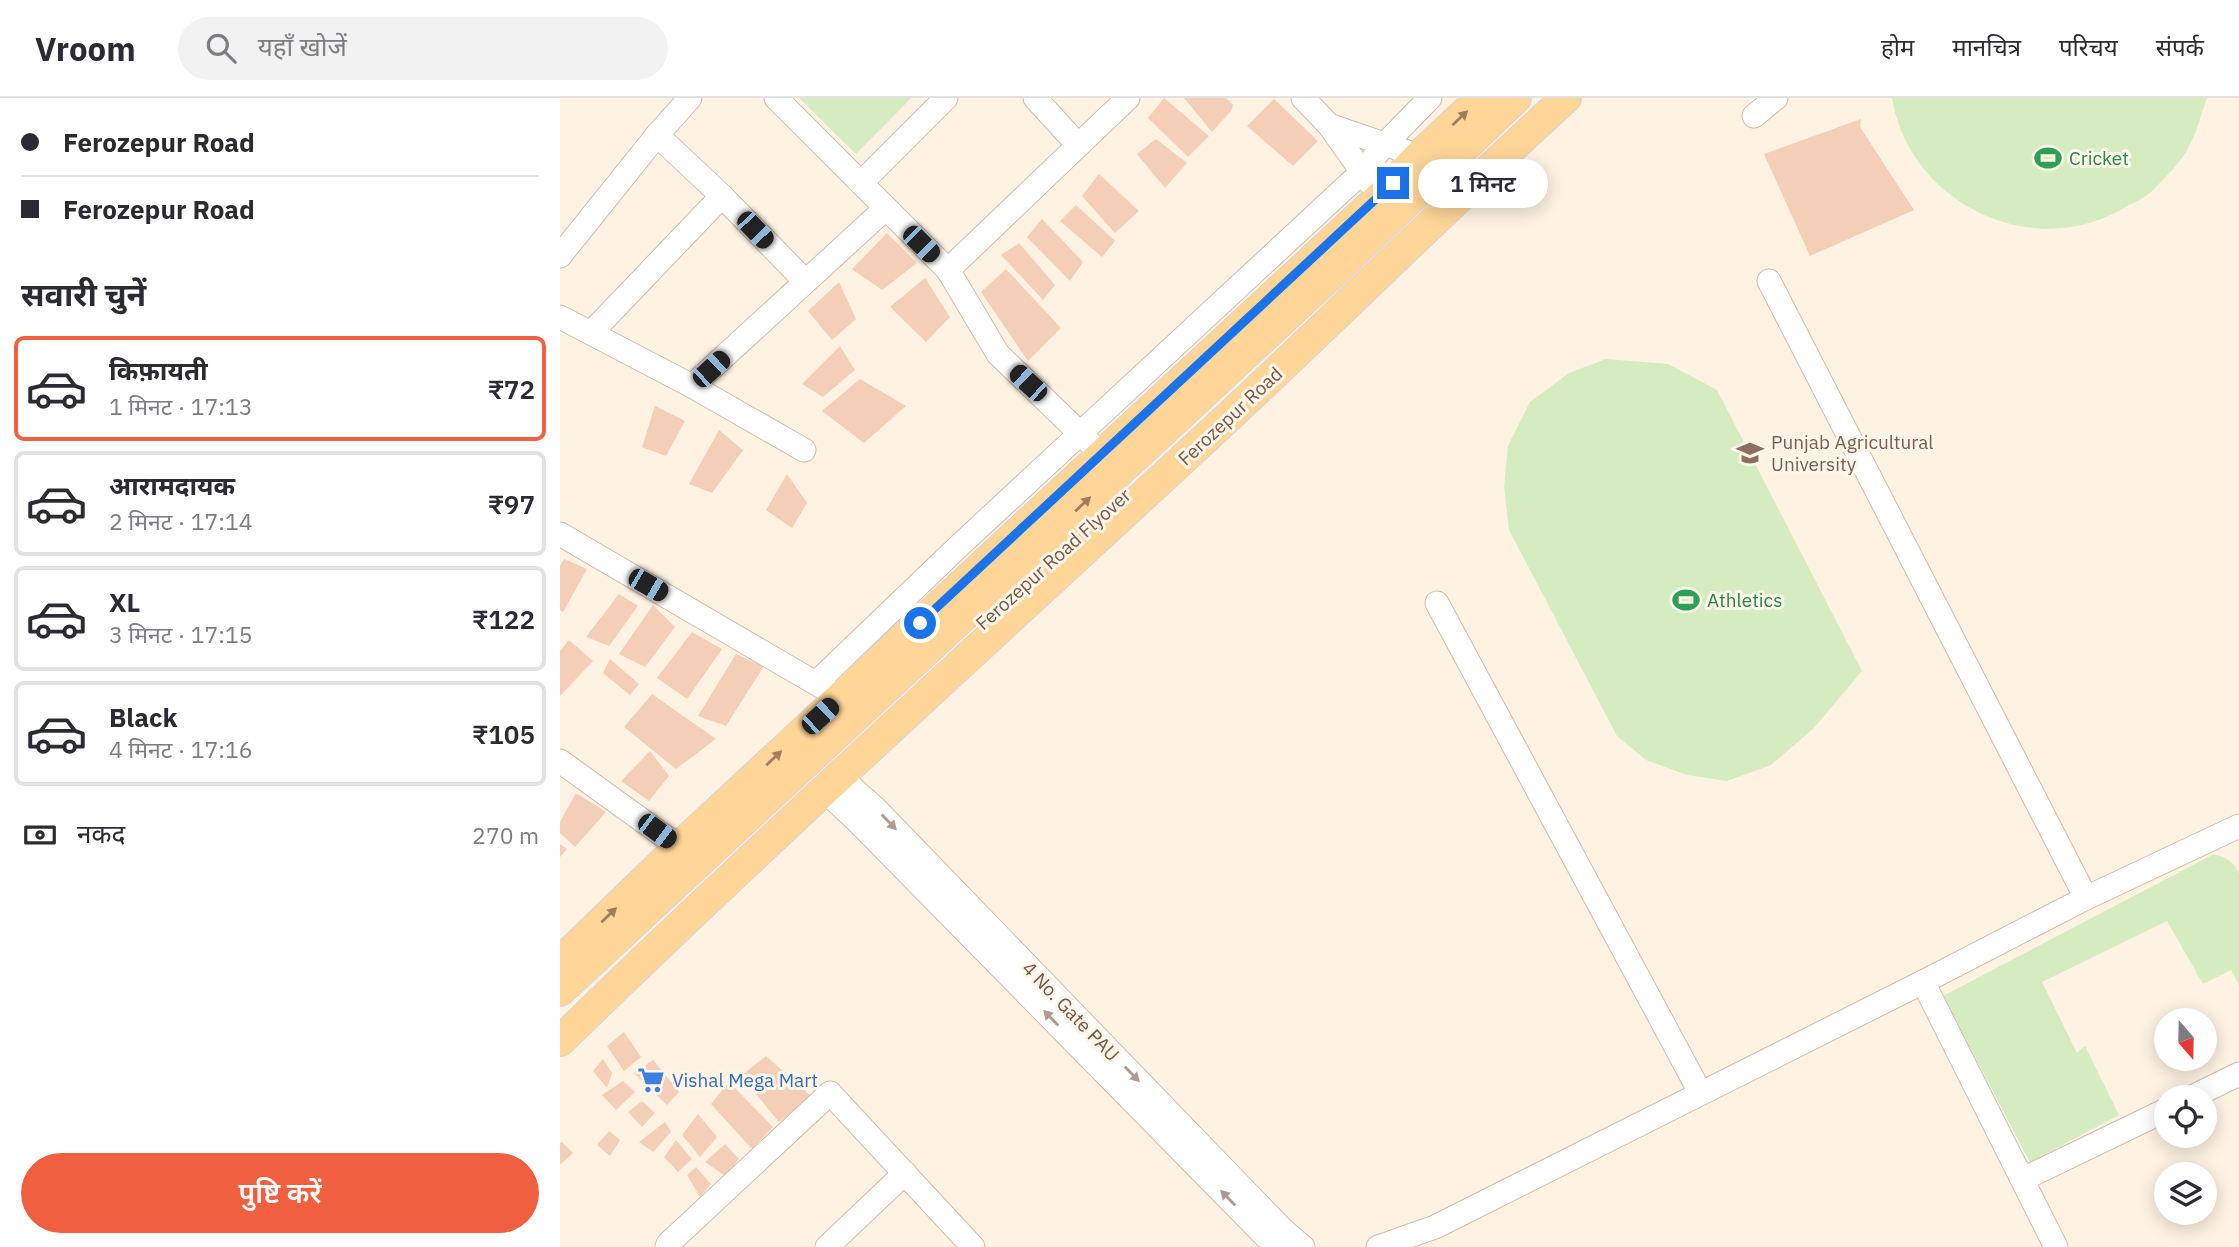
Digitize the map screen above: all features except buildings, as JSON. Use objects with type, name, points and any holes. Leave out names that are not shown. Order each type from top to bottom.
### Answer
[{"type":"main road","points":[[560,962],[678,847],[828,690],[1101,455],[1380,197],[1481,98]]},
{"type":"main road","name":"Ferozepur Road Flyover","points":[[560,991],[1335,271],[1516,98]]},
{"type":"main road","name":"Ferozepur Road Flyover","points":[[560,1017],[929,671],[1134,486],[1542,98]]},
{"type":"main road","name":"Ferozepur Road","points":[[560,1041],[831,782],[891,730],[1326,326],[1566,98]]},
{"type":"street","points":[[560,256],[690,98]]},
{"type":"street","points":[[776,98],[948,270],[998,354],[1101,455]]},
{"type":"street","points":[[861,183],[946,98]]},
{"type":"street","points":[[1035,98],[1078,145]]},
{"type":"street","points":[[948,270],[1128,98]]},
{"type":"street","points":[[1303,98],[1329,125],[1380,197]]},
{"type":"street","points":[[560,534],[828,690],[1080,433],[1362,172],[1430,98]]},
{"type":"street","points":[[1754,116],[1776,98]]},
{"type":"street","points":[[1329,125],[1419,156]]},
{"type":"street","points":[[657,135],[722,196],[805,281]]},
{"type":"street","points":[[591,333],[722,196]]},
{"type":"street","points":[[692,386],[886,208]]},
{"type":"street","points":[[1769,281],[2086,898]]},
{"type":"street","points":[[560,317],[692,386],[804,450]]},
{"type":"street","points":[[1437,603],[1700,1092]]},
{"type":"street","points":[[560,761],[678,847]]},
{"type":"street","name":"4 No. Gate PAU","points":[[831,782],[878,842],[1276,1247]]},
{"type":"street","name":"4 No. Gate PAU","points":[[831,782],[876,808],[1273,1220],[1303,1247]]},
{"type":"street","points":[[1378,1247],[1435,1227],[2086,898],[2239,827]]},
{"type":"street","points":[[1923,982],[2056,1247]]},
{"type":"street","points":[[2217,1085],[2239,1074]]},
{"type":"street","points":[[667,1247],[830,1093],[973,1247]]},
{"type":"street","points":[[2023,1179],[2154,1116]]},
{"type":"street","points":[[827,1247],[905,1173]]},
{"type":"street","points":[[1410,1247],[1435,1227]]},
{"type":"green space","points":[[799,98],[911,98],[856,154]]},
{"type":"green space","name":"Cricket","points":[[1892,98],[2207,98],[2185,153],[2151,192],[2122,209],[2086,224],[2050,229],[2013,225],[1979,212],[1948,193],[1922,167],[1903,135]]},
{"type":"green space","name":"Athletics","points":[[1606,359],[1668,364],[1717,390],[1862,671],[1814,728],[1771,765],[1727,781],[1687,775],[1646,760],[1617,736],[1509,530],[1504,487],[1508,446],[1530,402],[1569,373]]},
{"type":"green space","points":[[2214,854],[2229,860],[2239,873],[2239,985],[2231,970],[2203,984],[2167,921],[2042,982],[2077,1053],[2085,1046],[2119,1115],[2030,1162],[1943,996]]},
{"type":"place","name":"Cricket","points":[[2048,158]]},
{"type":"place","name":"Punjab Agricultural University","points":[[1750,453]]},
{"type":"place","name":"Athletics","points":[[1686,600]]},
{"type":"place","name":"Vishal Mega Mart","points":[[651,1080]]},
{"type":"route","points":[[920,623],[1393,183]]}]
